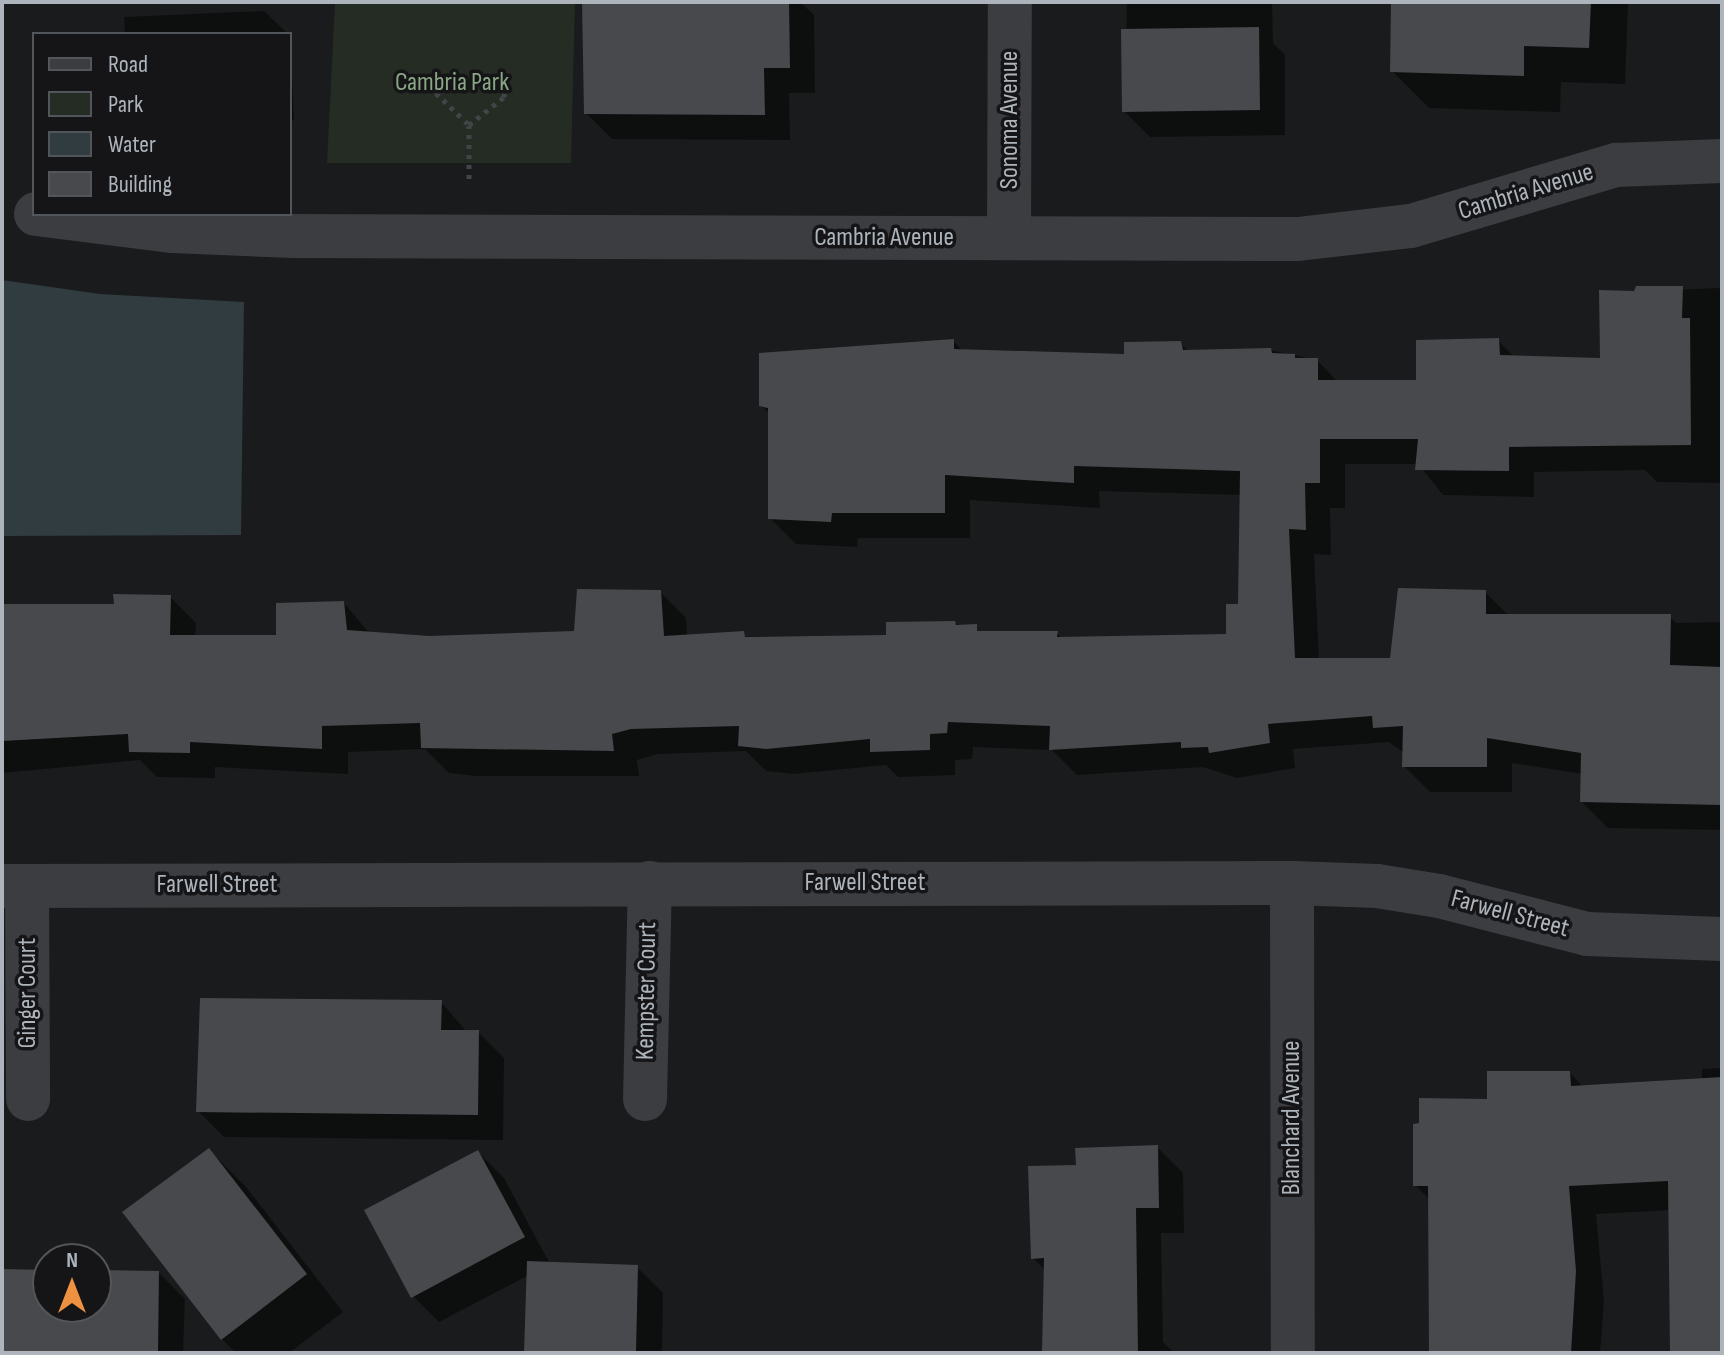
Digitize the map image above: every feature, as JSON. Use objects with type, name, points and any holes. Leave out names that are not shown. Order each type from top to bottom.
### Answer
[{"type":"street","name":"Sonoma Avenue","points":[[1009,238],[1010,2]]},
{"type":"street","name":"Cambria Avenue","points":[[51,216],[173,231],[293,236],[1009,238],[1357,235],[1411,226],[1616,165],[1722,161]]},
{"type":"street","name":"Cambria Avenue","points":[[2,208],[32,213]]},
{"type":"street","name":"Kempster Court","points":[[645,1099],[650,883]]},
{"type":"street","name":"Farwell Street","points":[[14,886],[1292,883],[1377,886],[1439,896],[1587,934],[1722,939]]},
{"type":"street","name":"Blanchard Avenue","points":[[1292,883],[1293,1353]]},
{"type":"street","name":"Ginger Court","points":[[14,886],[28,1099]]},
{"type":"path","points":[[436,73],[436,93],[469,125],[469,180]]},
{"type":"path","points":[[469,125],[504,97],[505,83]]},
{"type":"green space","name":"Cambria Park","points":[[335,2],[575,2],[571,163],[327,163]]},
{"type":"water","points":[[2,280],[100,294],[244,302],[241,535],[2,536]]},
{"type":"building","points":[[582,2],[789,2],[790,68],[764,68],[765,115],[584,114]]},
{"type":"building","points":[[1391,2],[1591,2],[1589,48],[1524,46],[1524,76],[1390,72]]},
{"type":"building","points":[[1259,27],[1260,110],[1122,112],[1121,29]]},
{"type":"building","points":[[1636,286],[1683,286],[1682,318],[1690,318],[1691,445],[1509,447],[1509,471],[1415,470],[1418,439],[1320,439],[1320,483],[1305,483],[1306,530],[1289,529],[1295,658],[1390,658],[1398,588],[1486,590],[1486,614],[1671,614],[1670,665],[1722,667],[1722,805],[1580,802],[1581,753],[1487,738],[1487,767],[1402,767],[1403,726],[1373,728],[1372,716],[1268,724],[1270,743],[1209,753],[1208,747],[1181,748],[1181,742],[1049,750],[1050,726],[948,722],[947,733],[930,734],[930,750],[870,752],[870,739],[766,749],[738,746],[739,726],[631,729],[612,734],[614,751],[421,748],[420,723],[322,726],[322,749],[190,742],[190,753],[129,752],[128,734],[2,741],[2,604],[114,604],[113,594],[171,595],[170,635],[276,635],[276,603],[344,601],[347,630],[429,636],[574,631],[577,589],[661,590],[664,636],[744,631],[745,637],[886,635],[886,622],[955,621],[956,625],[977,624],[977,631],[1058,631],[1057,637],[1226,634],[1226,604],[1238,604],[1240,471],[1074,466],[1074,483],[945,475],[945,513],[832,513],[831,522],[768,519],[768,408],[759,406],[759,353],[954,339],[954,349],[1124,354],[1124,342],[1181,341],[1183,350],[1271,348],[1272,353],[1295,354],[1295,358],[1318,358],[1318,380],[1416,380],[1416,340],[1499,338],[1500,355],[1600,358],[1599,290],[1634,291]]},
{"type":"building","points":[[200,998],[442,1000],[441,1030],[479,1030],[478,1115],[196,1112]]},
{"type":"building","points":[[1487,1071],[1570,1071],[1571,1086],[1722,1077],[1722,1353],[1670,1353],[1668,1181],[1569,1186],[1576,1271],[1571,1353],[1429,1353],[1428,1186],[1413,1186],[1413,1124],[1419,1123],[1419,1098],[1487,1099]]},
{"type":"building","points":[[1158,1145],[1159,1208],[1136,1208],[1138,1353],[1042,1353],[1044,1258],[1031,1259],[1028,1166],[1076,1165],[1075,1148]]},
{"type":"building","points":[[209,1148],[307,1274],[221,1340],[122,1212]]},
{"type":"building","points":[[478,1150],[525,1237],[411,1298],[364,1210]]},
{"type":"building","points":[[527,1261],[638,1265],[636,1353],[524,1353]]},
{"type":"building","points":[[2,1269],[32,1270],[32,1323],[112,1323],[112,1270],[159,1271],[158,1353],[2,1353]]}]
